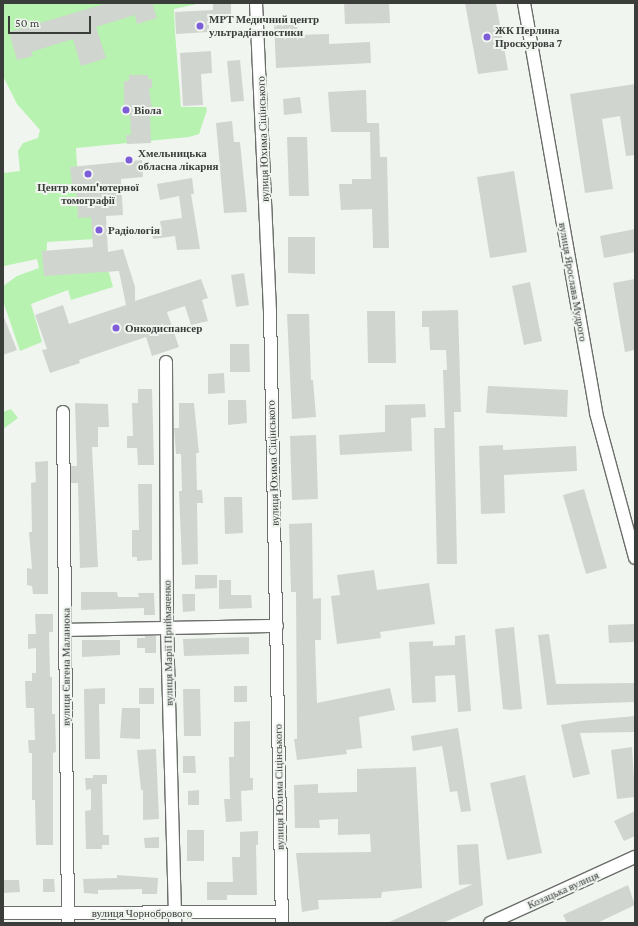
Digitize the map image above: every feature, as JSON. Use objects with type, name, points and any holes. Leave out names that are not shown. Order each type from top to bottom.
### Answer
[{"type":"street","name":"вулиця Юхима Сіцінського","points":[[256,3],[270,311],[282,918]]},
{"type":"street","name":"вулиця Ярослава Мудрого","points":[[524,3],[596,413],[635,558]]},
{"type":"street","name":"вулиця Марії Приймаченко","points":[[166,362],[167,628],[175,918]]},
{"type":"street","name":"вулиця Євгена Маланюка","points":[[63,412],[67,630],[67,918]]},
{"type":"street","points":[[67,630],[276,626]]},
{"type":"street","name":"Козацька вулиця","points":[[490,923],[635,857]]},
{"type":"street","name":"вулиця Чорнобрового","points":[[3,913],[67,918],[282,918]]},
{"type":"green space","points":[[3,3],[201,3],[174,9],[175,32],[181,107],[206,107],[207,110],[199,134],[189,137],[76,148],[80,214],[93,213],[95,239],[47,242],[46,270],[108,269],[113,287],[71,300],[68,290],[31,304],[42,342],[20,351],[3,301],[3,286],[17,276],[39,268],[37,259],[4,266],[3,173],[20,171],[18,151],[23,143],[38,138],[40,130],[17,104],[3,76]]},
{"type":"green space","points":[[11,409],[18,418],[3,429],[3,412]]},
{"type":"building","points":[[108,3],[152,3],[157,18],[137,24],[135,15],[96,27],[106,58],[81,66],[73,39],[31,52],[33,56],[17,60],[9,32]]},
{"type":"building","points":[[213,3],[231,3],[231,18],[209,20],[209,32],[176,34],[175,12],[213,10]]},
{"type":"building","points":[[344,3],[389,3],[390,23],[345,24]]},
{"type":"building","name":"ЖК Перлина Проскурова 7","points":[[465,3],[496,3],[508,70],[478,74]]},
{"type":"building","points":[[297,21],[298,35],[329,34],[329,44],[370,42],[371,63],[276,68],[274,22]]},
{"type":"building","points":[[211,51],[212,73],[201,74],[203,105],[183,106],[180,53]]},
{"type":"building","points":[[240,60],[244,101],[231,102],[227,61]]},
{"type":"building","points":[[129,75],[148,75],[148,79],[152,79],[152,88],[149,88],[153,116],[150,116],[151,143],[127,144],[126,135],[131,135],[130,115],[124,116],[124,81],[129,81]]},
{"type":"building","points":[[635,84],[635,155],[626,156],[620,116],[602,119],[613,189],[585,193],[570,94]]},
{"type":"building","points":[[366,90],[367,123],[379,123],[380,157],[387,157],[389,248],[373,248],[372,209],[341,210],[339,184],[352,184],[352,179],[371,179],[370,132],[331,132],[328,92]]},
{"type":"building","points":[[300,97],[302,113],[284,115],[283,99]]},
{"type":"building","points":[[232,121],[234,142],[240,142],[247,212],[224,213],[216,123]]},
{"type":"building","points":[[287,137],[307,137],[309,196],[289,196]]},
{"type":"building","points":[[142,160],[143,177],[121,179],[123,215],[106,216],[108,252],[123,249],[135,287],[135,301],[201,279],[208,298],[202,300],[208,321],[191,325],[185,306],[167,312],[179,347],[152,356],[146,337],[79,360],[80,363],[50,373],[42,350],[47,349],[35,315],[63,305],[69,324],[126,305],[119,271],[44,276],[42,251],[93,247],[91,217],[78,218],[76,184],[72,184],[70,167]]},
{"type":"building","points":[[514,171],[527,252],[490,258],[477,177]]},
{"type":"building","points":[[192,178],[194,194],[191,194],[200,249],[177,250],[175,236],[153,239],[151,228],[161,227],[160,221],[182,218],[179,196],[160,200],[157,184]]},
{"type":"building","points":[[635,229],[635,252],[604,258],[600,236]]},
{"type":"building","points":[[288,237],[315,237],[315,274],[288,273]]},
{"type":"building","points":[[244,273],[249,305],[236,307],[231,275]]},
{"type":"building","points":[[635,279],[635,350],[625,352],[613,283]]},
{"type":"building","points":[[530,282],[542,341],[524,345],[512,286]]},
{"type":"building","points":[[458,310],[461,412],[454,412],[457,564],[437,564],[434,428],[445,428],[443,370],[447,370],[446,350],[430,350],[429,327],[422,327],[422,311]]},
{"type":"building","points":[[367,311],[395,311],[396,363],[368,363]]},
{"type":"building","points":[[287,314],[309,314],[311,380],[313,380],[316,417],[292,419]]},
{"type":"building","points":[[3,315],[17,350],[3,355]]},
{"type":"building","points":[[230,344],[249,344],[250,372],[230,372]]},
{"type":"building","points":[[224,373],[225,393],[208,394],[208,374]]},
{"type":"building","points":[[488,386],[568,390],[567,417],[486,413]]},
{"type":"building","points":[[138,389],[152,389],[154,465],[138,465],[137,448],[127,448],[127,436],[133,436],[132,403],[138,403]]},
{"type":"building","points":[[228,400],[246,400],[247,423],[228,425]]},
{"type":"building","points":[[75,403],[108,404],[109,427],[98,427],[98,447],[92,447],[98,567],[80,568],[78,483],[71,483],[71,466],[77,466]]},
{"type":"building","points":[[179,403],[194,403],[199,453],[196,453],[197,490],[202,490],[203,503],[197,503],[198,564],[182,565],[179,491],[182,491],[181,454],[176,454],[174,428],[179,428]]},
{"type":"building","points":[[425,404],[426,417],[411,418],[412,451],[340,455],[339,435],[385,432],[385,405]]},
{"type":"building","points":[[316,435],[318,499],[292,500],[290,436]]},
{"type":"building","points":[[503,445],[503,450],[576,446],[577,471],[504,475],[505,513],[481,514],[479,446]]},
{"type":"building","points":[[48,461],[48,594],[33,594],[32,586],[27,585],[27,568],[32,569],[29,532],[32,532],[31,483],[36,482],[35,462]]},
{"type":"building","points":[[138,484],[152,484],[152,560],[137,561],[137,557],[132,557],[132,530],[139,530]]},
{"type":"building","points":[[584,489],[607,568],[586,574],[563,495]]},
{"type":"building","points":[[224,497],[242,497],[243,533],[225,534]]},
{"type":"building","points":[[312,523],[313,599],[321,598],[321,640],[315,640],[317,703],[390,688],[395,710],[359,717],[362,748],[346,750],[347,754],[297,760],[294,739],[297,739],[296,592],[291,592],[289,524]]},
{"type":"building","points":[[374,570],[377,590],[429,583],[435,624],[380,632],[381,638],[337,644],[331,596],[340,595],[337,575]]},
{"type":"building","points":[[195,575],[217,575],[217,588],[195,589]]},
{"type":"building","points":[[219,580],[231,580],[231,595],[251,595],[252,608],[219,609]]},
{"type":"building","points":[[81,592],[117,592],[118,597],[139,597],[138,593],[154,593],[155,615],[144,615],[144,608],[81,610]]},
{"type":"building","points":[[182,594],[195,594],[195,611],[183,612]]},
{"type":"building","points":[[35,614],[53,614],[53,632],[49,632],[50,677],[52,677],[52,714],[55,714],[56,752],[53,753],[53,845],[36,845],[35,800],[32,800],[32,753],[29,753],[28,740],[35,740],[34,708],[26,708],[25,681],[32,681],[32,673],[36,673],[36,648],[28,649],[28,634],[36,634]]},
{"type":"building","points":[[635,624],[635,642],[609,643],[608,625]]},
{"type":"building","points":[[514,627],[522,709],[510,710],[503,709],[495,629]]},
{"type":"building","points":[[549,634],[556,684],[635,683],[635,702],[547,705],[538,635]]},
{"type":"building","points":[[465,635],[471,711],[458,712],[455,675],[435,676],[436,702],[412,703],[409,642],[433,641],[433,646],[455,645],[455,636]]},
{"type":"building","points":[[145,636],[156,636],[156,653],[145,653],[145,648],[137,648],[137,638],[145,638]]},
{"type":"building","points":[[249,637],[249,654],[184,656],[183,639]]},
{"type":"building","points":[[82,640],[120,640],[120,655],[82,657]]},
{"type":"building","points":[[234,686],[247,686],[247,702],[234,702]]},
{"type":"building","points":[[105,688],[105,704],[99,704],[100,759],[85,759],[84,689]]},
{"type":"building","points":[[139,688],[154,688],[154,704],[139,704]]},
{"type":"building","points":[[183,689],[200,689],[201,736],[184,736]]},
{"type":"building","points":[[122,708],[140,708],[140,739],[120,738]]},
{"type":"building","points":[[635,716],[635,732],[580,733],[590,774],[573,778],[561,725],[580,721]]},
{"type":"building","points":[[250,721],[250,778],[253,778],[253,790],[241,791],[242,821],[226,822],[224,799],[230,799],[229,757],[234,757],[234,722]]},
{"type":"building","points":[[458,728],[471,811],[461,812],[457,791],[450,792],[442,746],[413,751],[411,736]]},
{"type":"building","points":[[632,747],[635,797],[617,799],[611,750]]},
{"type":"building","points":[[156,749],[159,819],[143,820],[143,790],[141,790],[137,750]]},
{"type":"building","points":[[183,756],[195,756],[196,773],[183,773]]},
{"type":"building","points":[[416,767],[422,888],[382,892],[381,898],[318,900],[319,909],[302,912],[296,853],[371,852],[370,834],[338,835],[338,819],[319,820],[320,828],[295,828],[294,785],[318,784],[318,793],[357,792],[357,769]]},
{"type":"building","points":[[93,775],[107,775],[107,784],[102,784],[103,835],[109,835],[109,845],[102,845],[102,849],[86,849],[85,811],[91,810],[91,789],[86,790],[85,778],[93,778]]},
{"type":"building","points":[[525,775],[542,853],[507,860],[490,783]]},
{"type":"building","points":[[199,790],[199,805],[188,805],[188,791]]},
{"type":"building","points":[[635,811],[635,836],[624,841],[614,821]]},
{"type":"building","points":[[187,830],[204,830],[204,861],[187,861]]},
{"type":"building","points":[[258,831],[258,845],[256,845],[257,895],[227,895],[227,900],[207,900],[207,882],[233,882],[232,857],[240,857],[240,832]]},
{"type":"building","points":[[159,837],[159,848],[145,848],[144,838]]},
{"type":"building","points":[[478,844],[483,905],[443,923],[387,923],[473,884],[459,885],[457,845]]},
{"type":"building","points":[[117,875],[158,878],[157,894],[142,894],[142,889],[98,890],[98,894],[84,893],[83,879],[117,878]]},
{"type":"building","points":[[43,879],[54,879],[55,892],[43,892]]},
{"type":"building","points":[[3,880],[19,880],[20,892],[3,893]]},
{"type":"building","points":[[628,885],[635,905],[597,923],[567,923],[563,915]]},
{"type":"place","name":"МРТ Медичний центр ультрадіагностики","points":[[200,26]]},
{"type":"place","name":"ЖК Перлина Проскурова 7","points":[[487,37]]},
{"type":"place","name":"Віола","points":[[126,110]]},
{"type":"place","name":"Хмельницька обласна лікарня","points":[[129,160]]},
{"type":"place","name":"Центр комп'ютерної томографії","points":[[88,174]]},
{"type":"place","name":"Радіологія","points":[[99,230]]},
{"type":"place","name":"Онкодиспансер","points":[[116,328]]}]
